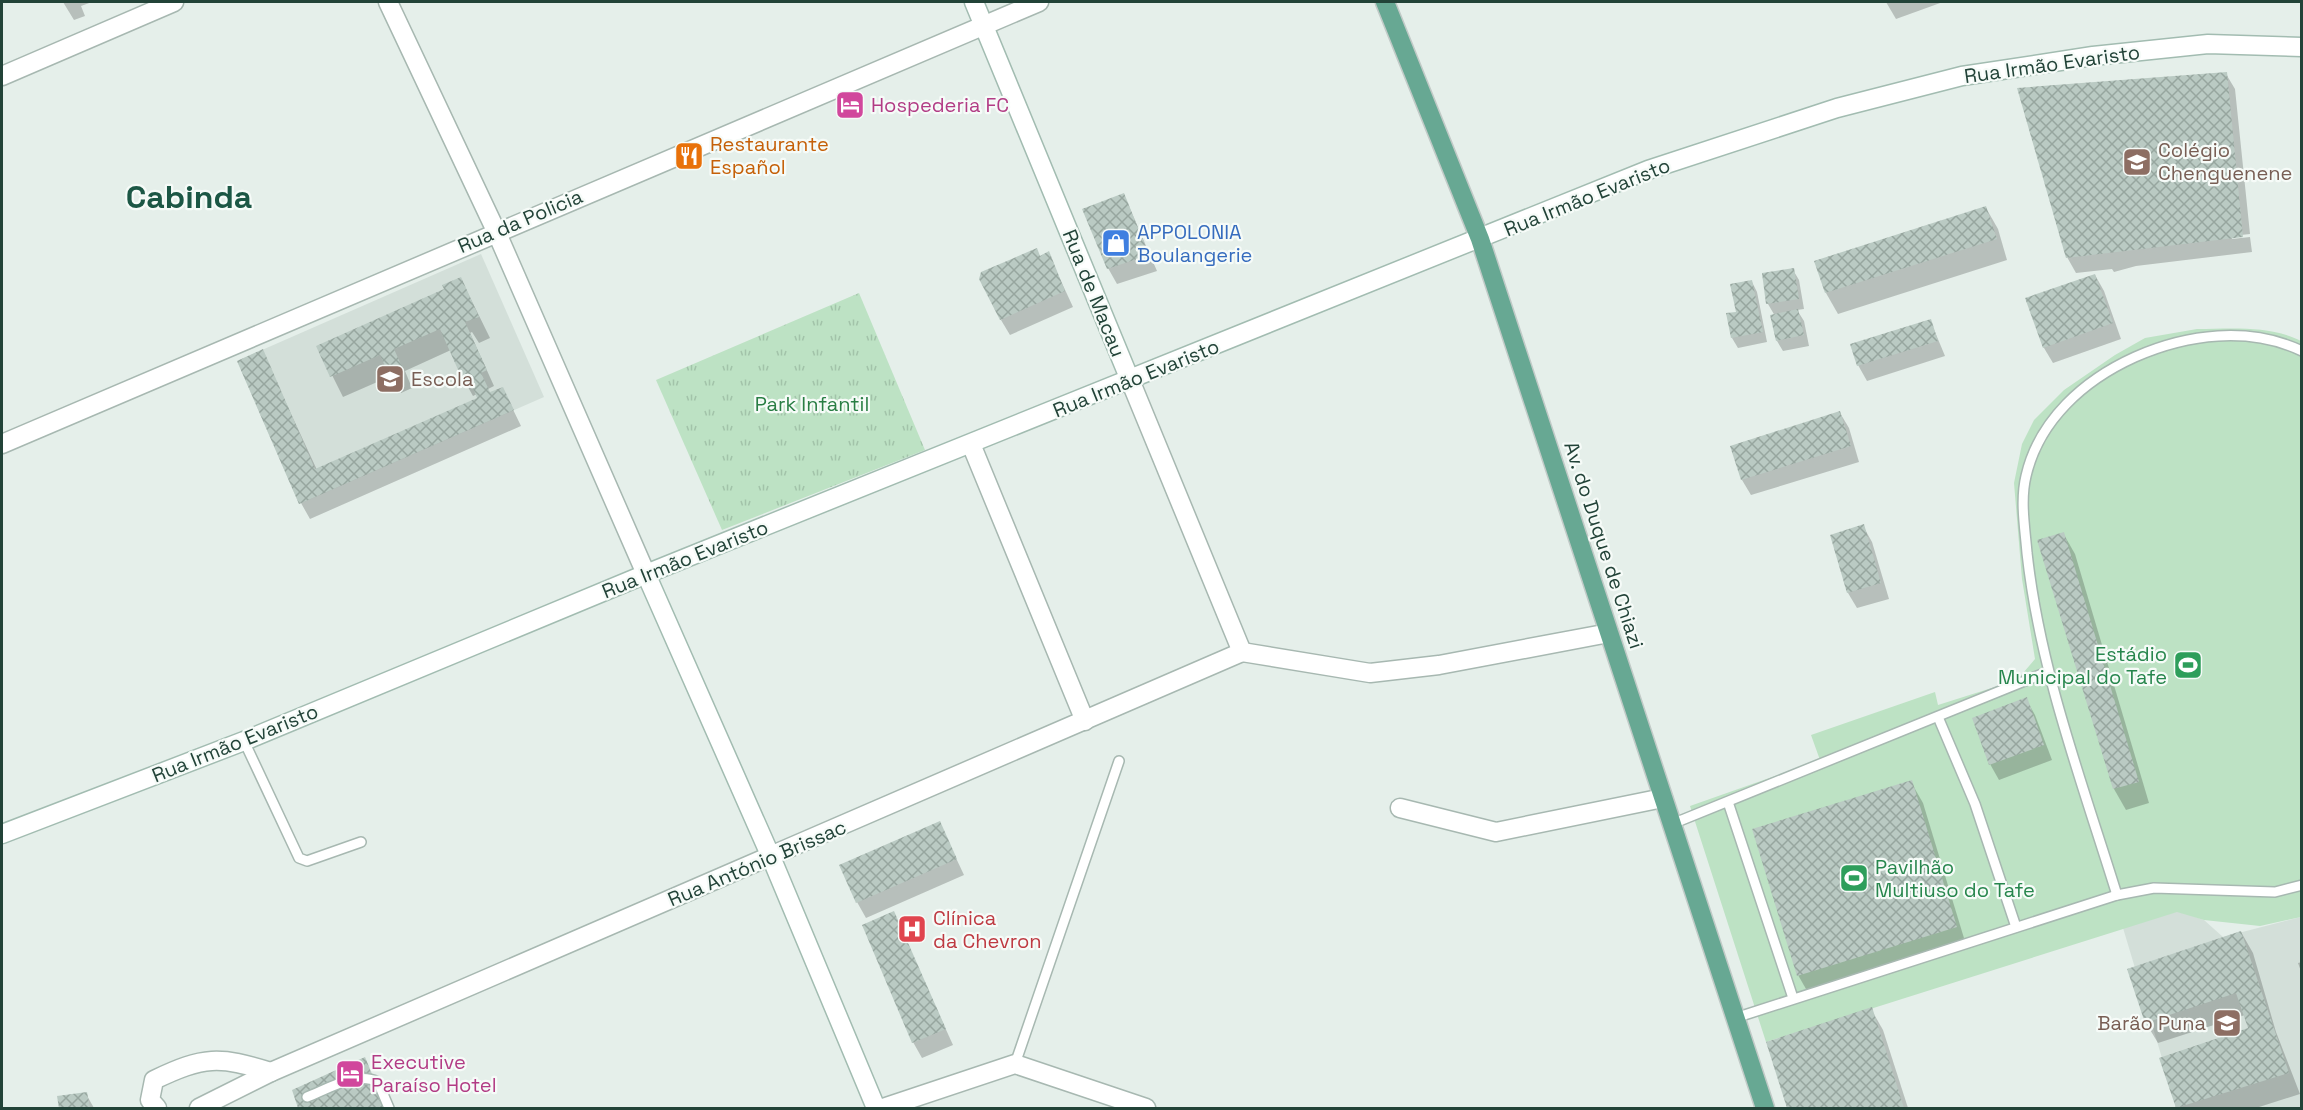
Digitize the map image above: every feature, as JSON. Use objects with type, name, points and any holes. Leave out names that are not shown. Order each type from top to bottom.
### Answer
[{"type":"main road","name":"Av. do Duque de Chiazi","points":[[1385,2],[1480,239],[1765,1108]]},
{"type":"street","points":[[2,76],[174,2]]},
{"type":"street","points":[[388,2],[496,231],[771,857],[876,1108]]},
{"type":"street","name":"Rua de Macau","points":[[974,2],[1242,652]]},
{"type":"street","name":"Rua da Policia","points":[[2,444],[496,231],[1039,2]]},
{"type":"street","name":"Rua Irmão Evaristo","points":[[2,834],[244,741],[646,574],[1648,170],[1838,108],[1962,76],[2093,56],[2208,44],[2301,47]]},
{"type":"street","points":[[971,444],[1085,720]]},
{"type":"street","points":[[1242,652],[1370,673],[1439,665],[1609,633]]},
{"type":"street","name":"Rua António Brissac","points":[[200,1108],[271,1072],[1242,652]]},
{"type":"street","points":[[1400,808],[1496,832],[1663,798]]},
{"type":"street","points":[[157,1108],[150,1100],[154,1080],[180,1067],[205,1059],[243,1063],[271,1072]]},
{"type":"street","points":[[883,1108],[1015,1064],[1146,1108]]},
{"type":"lane","points":[[2117,895],[2047,672],[2032,595],[2023,513],[2026,476],[2042,434],[2070,398],[2114,366],[2157,347],[2215,334],[2282,342],[2301,351]]},
{"type":"lane","points":[[1672,824],[2047,672]]},
{"type":"lane","points":[[1938,717],[1975,804],[2016,927]]},
{"type":"lane","points":[[244,741],[299,858],[307,861],[361,842]]},
{"type":"lane","points":[[1015,1064],[1119,761]]},
{"type":"lane","points":[[1728,802],[1793,998]]},
{"type":"lane","points":[[1735,1018],[2117,895],[2154,888],[2276,892],[2301,885]]},
{"type":"lane","points":[[307,1097],[358,1077],[369,1077],[378,1082],[389,1108]]},
{"type":"shaded area","name":"Escola","points":[[481,254],[544,397],[299,504],[237,361]]},
{"type":"shaded area","name":"Barão Puna","points":[[2178,911],[2204,920],[2223,937],[2301,917],[2301,1108],[2177,1108],[2123,928]]},
{"type":"green space","name":"Park Infantil","points":[[859,293],[925,450],[722,530],[656,380]]},
{"type":"green space","points":[[2197,329],[2263,330],[2301,341],[2301,917],[2260,926],[2204,920],[2177,912],[1766,1042],[1690,806],[1820,760],[1811,735],[1935,692],[1938,705],[2017,680],[2035,659],[2022,579],[2014,483],[2022,444],[2034,420],[2064,390],[2115,355],[2145,338]]},
{"type":"building","name":"Colégio Chenguenene","points":[[2227,72],[2243,237],[2066,258],[2017,88]]},
{"type":"building","points":[[1124,193],[1149,255],[1107,269],[1082,209]]},
{"type":"building","points":[[1986,206],[1997,239],[1825,293],[1814,261]]},
{"type":"building","points":[[1037,248],[1040,256],[1049,251],[1065,291],[1000,320],[979,279],[981,272]]},
{"type":"building","points":[[1794,268],[1799,299],[1766,304],[1762,273]]},
{"type":"building","points":[[2095,274],[2113,323],[2043,348],[2025,298]]},
{"type":"building","points":[[461,277],[479,317],[465,322],[487,370],[481,373],[490,392],[503,387],[514,410],[299,504],[237,361],[263,349],[315,469],[477,398],[469,378],[463,381],[440,329],[394,349],[402,367],[388,373],[380,355],[330,377],[316,346],[444,289],[442,285]]},
{"type":"building","points":[[1752,280],[1763,332],[1731,338],[1726,313],[1736,312],[1730,284]]},
{"type":"building","points":[[1798,309],[1804,335],[1776,341],[1770,315]]},
{"type":"building","points":[[1931,319],[1938,341],[1857,366],[1850,344]]},
{"type":"building","points":[[1840,411],[1851,446],[1741,480],[1730,446]]},
{"type":"building","points":[[1864,524],[1881,583],[1847,593],[1830,535]]},
{"type":"building","points":[[2064,532],[2139,782],[2113,789],[2037,540]]},
{"type":"building","points":[[2027,697],[2044,745],[1989,765],[1972,718]]},
{"type":"building","name":"Pavilhão Multiuso do Tafe","points":[[1912,780],[1957,927],[1797,976],[1752,829]]},
{"type":"building","points":[[940,821],[957,859],[856,903],[839,865]]},
{"type":"building","points":[[894,911],[946,1029],[912,1043],[862,925]]},
{"type":"building","points":[[2241,931],[2289,1073],[2176,1108],[2159,1058],[2248,1028],[2236,993],[2145,1023],[2127,969]]},
{"type":"building","points":[[1872,1007],[1904,1108],[1787,1108],[1766,1042]]},
{"type":"building","name":"Executive Paraíso Hotel","points":[[365,1057],[386,1108],[298,1108],[292,1090]]},
{"type":"building","points":[[87,1092],[90,1108],[59,1108],[57,1096]]},
{"type":"place","name":"Hospederia FC","points":[[850,105]]},
{"type":"place","name":"Restaurante Español","points":[[689,156]]},
{"type":"place","name":"Colégio Chenguenene","points":[[2137,162]]},
{"type":"place","name":"APPOLONIA Boulangerie","points":[[1116,243]]},
{"type":"place","name":"Escola","points":[[390,379]]},
{"type":"place","name":"Estádio Municipal do Tafe","points":[[2188,665]]},
{"type":"place","name":"Pavilhão Multiuso do Tafe","points":[[1854,878]]},
{"type":"place","name":"Clínica da Chevron","points":[[912,929]]},
{"type":"place","name":"Barão Puna","points":[[2227,1023]]},
{"type":"place","name":"Executive Paraíso Hotel","points":[[350,1074]]},
{"type":"district","name":"Cabinda","points":[[189,197]]}]
